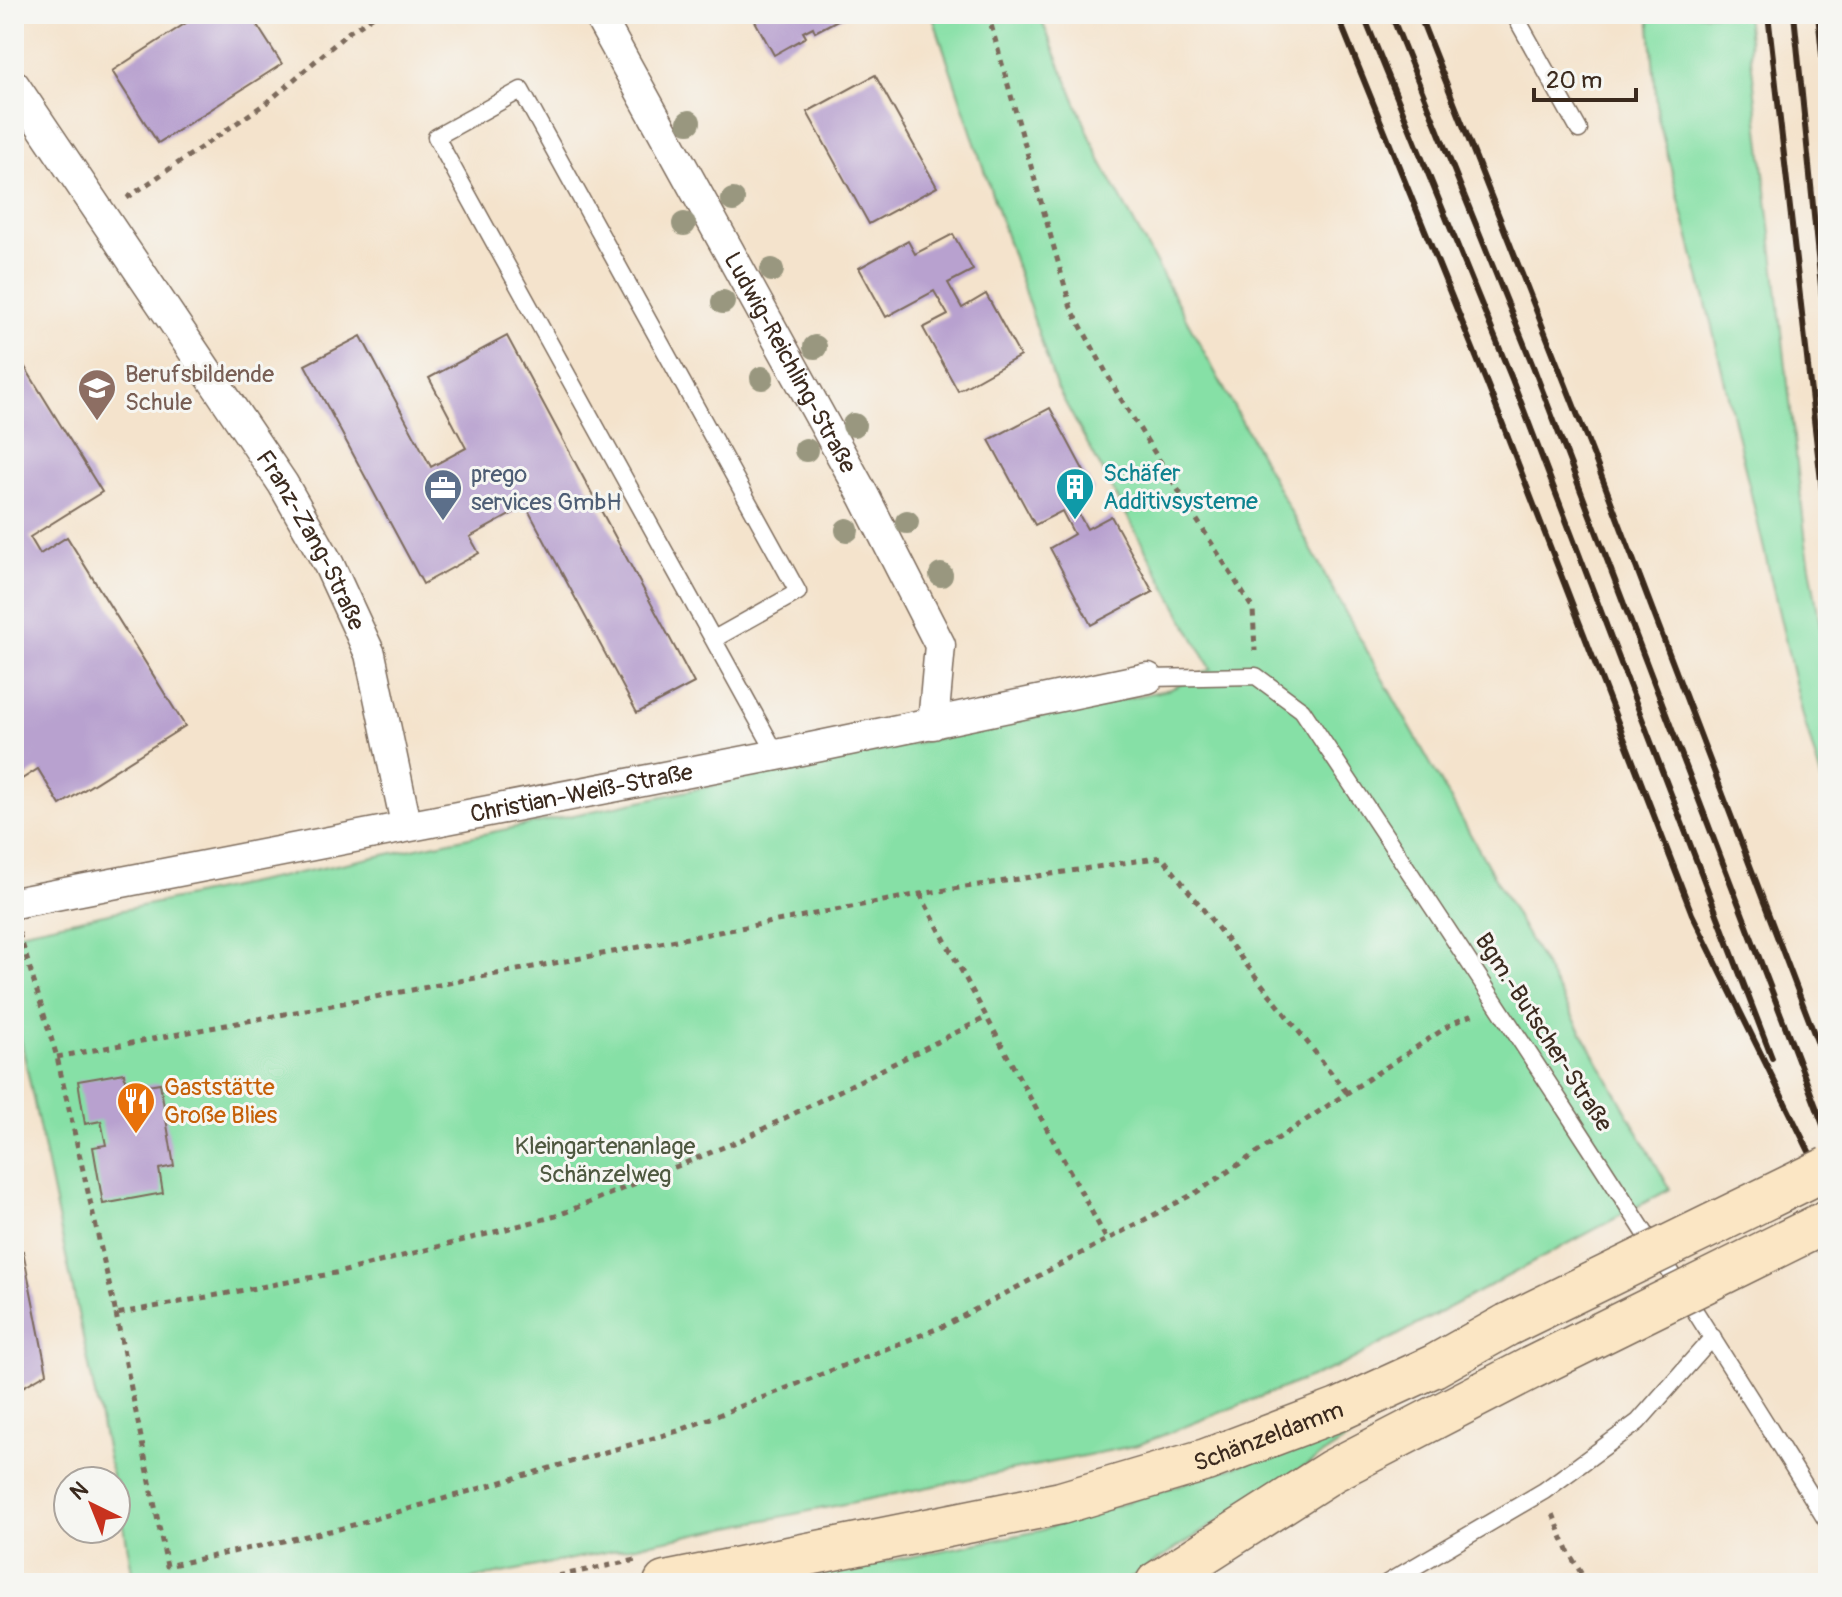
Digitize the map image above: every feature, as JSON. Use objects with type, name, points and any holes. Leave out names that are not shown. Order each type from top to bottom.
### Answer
[{"type":"main road","name":"Schänzeldamm","points":[[655,1571],[1061,1503],[1206,1460],[1338,1410],[1434,1366],[1507,1325],[1828,1168]]},
{"type":"main road","points":[[1157,1583],[1332,1471],[1531,1368],[1828,1221]]},
{"type":"street","name":"Ludwig-Reichling-Straße","points":[[598,14],[864,496],[940,645],[933,724]]},
{"type":"street","name":"Franz-Zang-Straße","points":[[14,85],[283,484],[329,565],[370,654],[406,824]]},
{"type":"street","name":"Christian-Weiß-Straße","points":[[16,915],[406,824],[777,755],[1148,678]]},
{"type":"lane","points":[[1514,14],[1579,130]]},
{"type":"lane","points":[[714,639],[798,592],[521,90],[436,137],[777,755]]},
{"type":"lane","points":[[1148,678],[1256,676]]},
{"type":"lane","name":"Bgm.-Butscher-Straße","points":[[1256,676],[1302,710],[1713,1337],[1828,1523]]},
{"type":"lane","points":[[1387,1583],[1544,1491],[1638,1422],[1713,1337]]},
{"type":"path","points":[[102,216],[269,101],[349,32],[377,14]]},
{"type":"path","points":[[988,14],[1071,308],[1119,396],[1253,609],[1256,676]]},
{"type":"path","points":[[57,1057],[920,894],[1162,857],[1347,1093]]},
{"type":"path","points":[[920,894],[1107,1240]]},
{"type":"path","points":[[16,915],[57,1057],[116,1314],[167,1566],[339,1529],[678,1431],[944,1326],[1197,1192],[1453,1023]]},
{"type":"path","points":[[116,1314],[341,1272],[556,1216],[741,1140],[987,1017]]},
{"type":"path","points":[[1544,1491],[1569,1553],[1587,1583]]},
{"type":"path","points":[[523,1583],[655,1571]]},
{"type":"green space","name":"Kleingartenanlage Schänzelweg","points":[[932,14],[1039,14],[1100,160],[1349,619],[1670,1189],[1344,1364],[1138,1445],[452,1583],[134,1583],[127,1545],[132,1545],[132,1465],[110,1465],[14,1007],[14,933],[1171,689],[1211,669],[1056,386]]},
{"type":"green space","points":[[1649,14],[1746,14],[1806,543],[1828,671],[1828,802],[1803,716],[1711,323],[1658,118]]},
{"type":"green space","points":[[1352,1428],[1352,1436],[1122,1583],[780,1583],[1039,1531]]},
{"type":"building","points":[[200,14],[250,14],[282,64],[158,143],[112,71]]},
{"type":"building","points":[[751,14],[849,14],[815,32],[813,27],[803,32],[806,37],[774,55]]},
{"type":"building","points":[[875,75],[937,187],[869,224],[807,112]]},
{"type":"building","points":[[953,234],[973,270],[948,283],[962,308],[986,294],[1020,356],[958,391],[923,328],[948,315],[934,291],[886,317],[859,268],[908,241],[915,254]]},
{"type":"building","name":"prego services GmbH","points":[[361,336],[431,467],[466,448],[429,378],[507,336],[694,683],[637,713],[526,506],[470,537],[479,553],[423,584],[305,365]]},
{"type":"building","points":[[23,364],[102,492],[30,537],[40,554],[67,537],[185,726],[60,805],[38,769],[14,784],[14,369]]},
{"type":"building","name":"Schäfer Additivsysteme","points":[[1050,408],[1094,490],[1072,502],[1087,529],[1111,516],[1153,592],[1091,625],[1050,548],[1074,534],[1062,511],[1035,525],[989,440]]},
{"type":"building","name":"Gaststätte Große Blies","points":[[124,1073],[130,1112],[139,1111],[135,1087],[160,1083],[174,1166],[159,1169],[163,1193],[103,1204],[93,1147],[106,1145],[101,1121],[85,1124],[78,1081]]},
{"type":"building","points":[[23,1251],[47,1373],[14,1392],[14,1253]]},
{"type":"railway","points":[[1337,14],[1488,386],[1692,914],[1828,1190]]},
{"type":"railway","points":[[1363,14],[1512,379],[1772,1058]]},
{"type":"railway","points":[[1391,14],[1533,366],[1828,1138]]},
{"type":"railway","points":[[1419,14],[1593,454],[1828,1070]]},
{"type":"railway","points":[[1768,14],[1828,543]]},
{"type":"railway","points":[[1794,14],[1828,357]]},
{"type":"railway","points":[[1818,14],[1828,116]]},
{"type":"place","name":"Berufsbildende Schule","points":[[97,422]]},
{"type":"place","name":"Schäfer Additivsysteme","points":[[1075,521]]},
{"type":"place","name":"prego services GmbH","points":[[443,522]]},
{"type":"place","name":"Gaststätte Große Blies","points":[[136,1135]]}]
